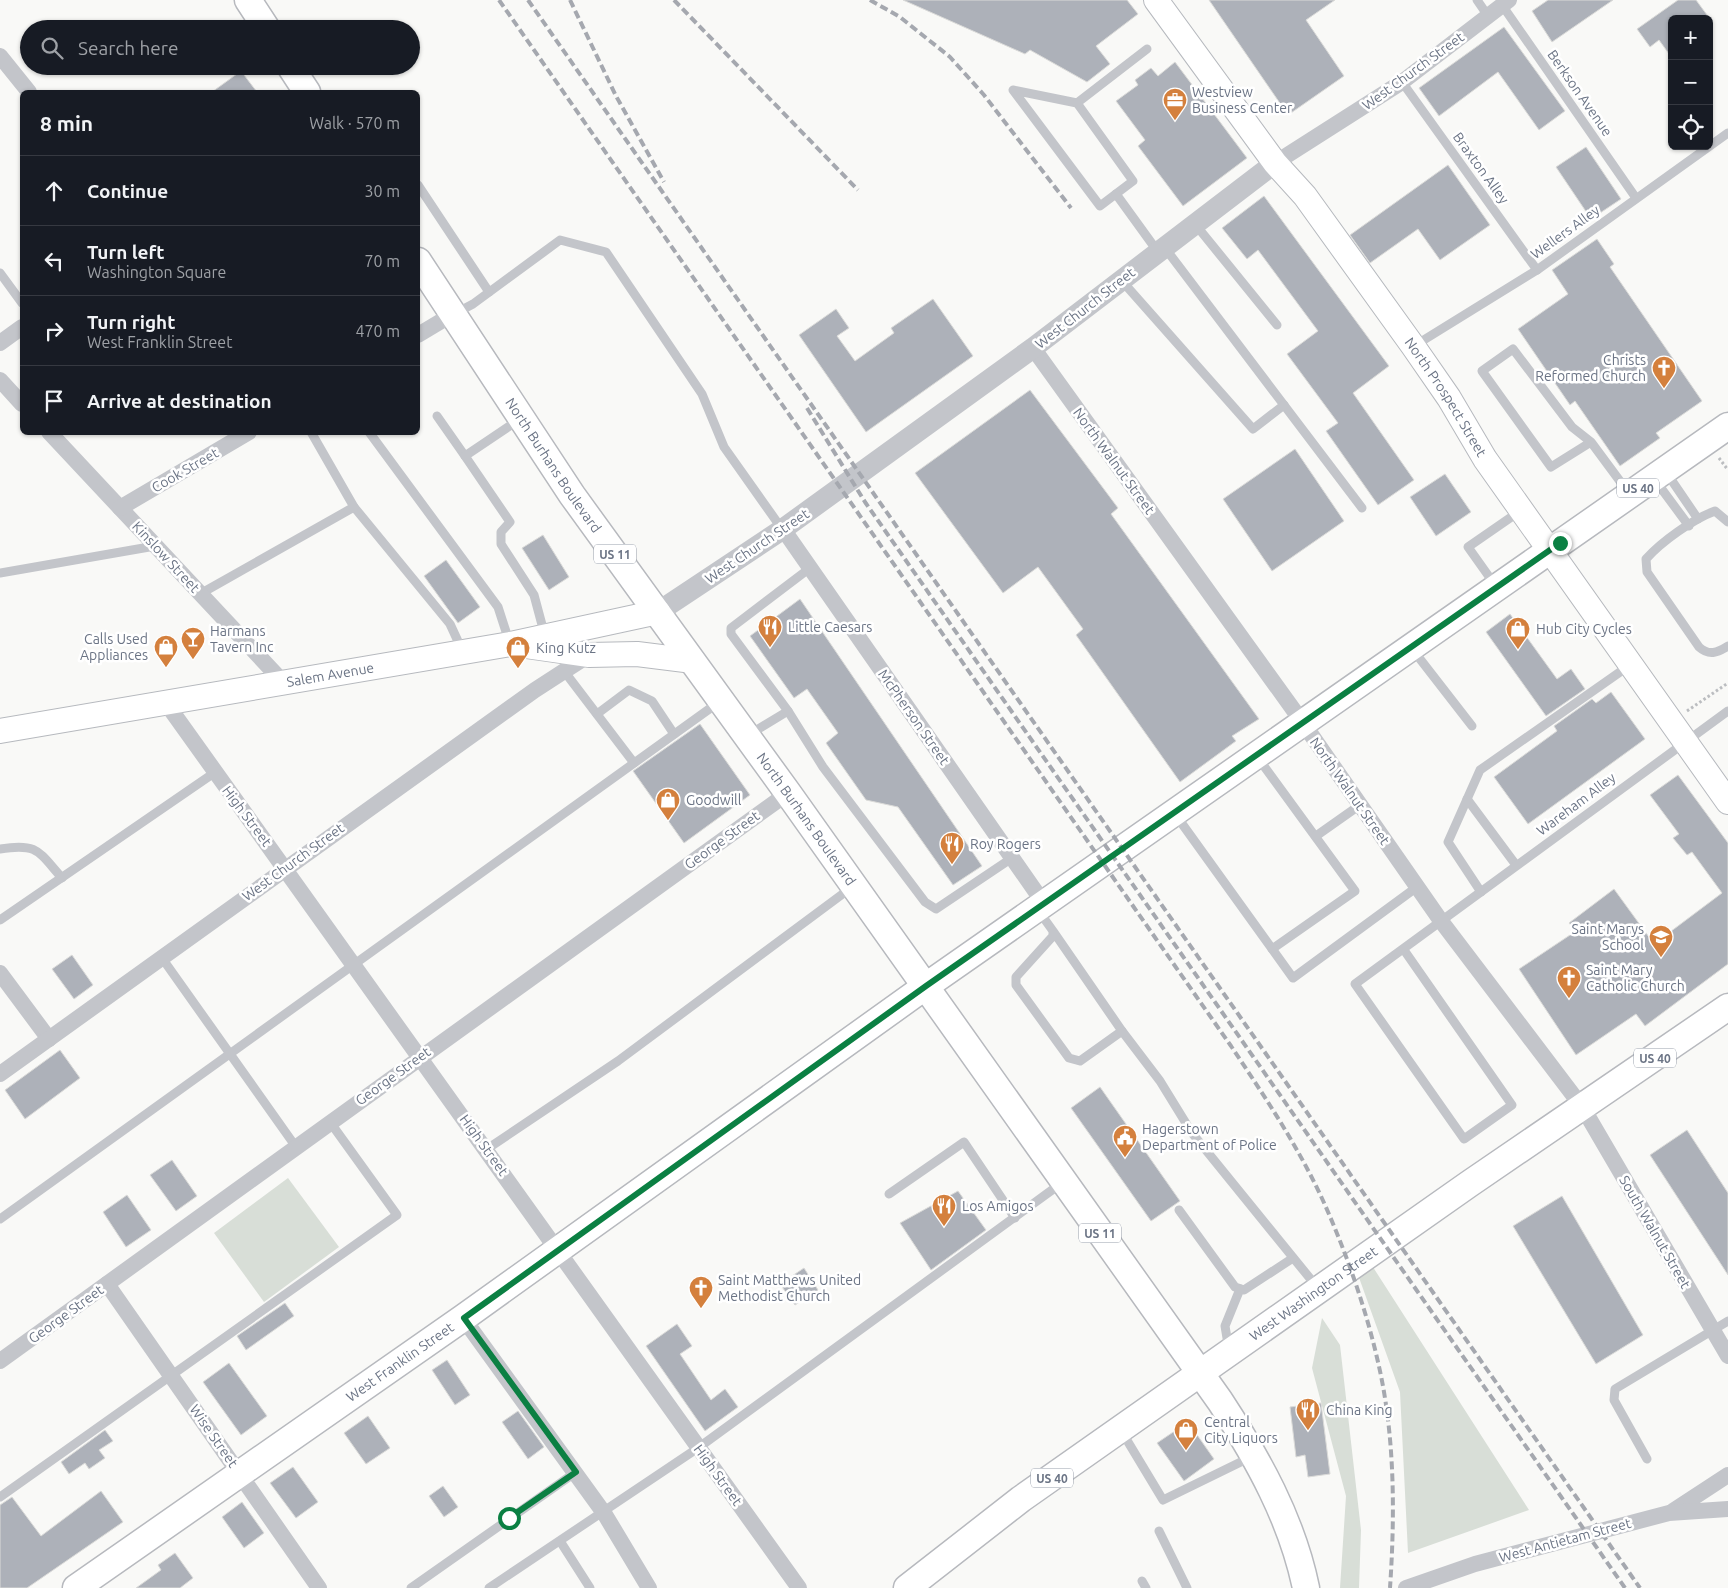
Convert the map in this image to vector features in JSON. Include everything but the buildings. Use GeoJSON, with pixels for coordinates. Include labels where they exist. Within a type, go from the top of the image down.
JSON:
{"type":"FeatureCollection","features":[{"type":"Feature","properties":{"kind":"main road"},"geometry":{"type":"LineString","coordinates":[[248,0],[261,20]]}},
{"type":"Feature","properties":{"kind":"main road","name":"North Prospect Street"},"geometry":{"type":"LineString","coordinates":[[1156,0],[1275,163],[1305,196],[1414,346],[1449,398],[1485,459],[1548,551],[1728,802]]}},
{"type":"Feature","properties":{"kind":"main road"},"geometry":{"type":"LineString","coordinates":[[296,75],[306,90]]}},
{"type":"Feature","properties":{"kind":"main road","name":"North Burhans Boulevard"},"geometry":{"type":"LineString","coordinates":[[421,272],[453,314],[520,419],[572,495],[788,792],[1200,1374]]}},
{"type":"Feature","properties":{"kind":"main road","name":"West Franklin Street"},"geometry":{"type":"LineString","coordinates":[[76,1588],[464,1318],[926,986],[1728,426]]}},
{"type":"Feature","properties":{"kind":"main road","name":"Salem Avenue"},"geometry":{"type":"LineString","coordinates":[[0,731],[510,644],[658,612]]}},
{"type":"Feature","properties":{"kind":"main road"},"geometry":{"type":"LineString","coordinates":[[510,644],[589,655],[637,654],[693,661]]}},
{"type":"Feature","properties":{"kind":"main road","name":"West Washington Street"},"geometry":{"type":"LineString","coordinates":[[907,1588],[997,1517],[1121,1429],[1468,1184],[1728,1007]]}},
{"type":"Feature","properties":{"kind":"main road","name":"US 11"},"geometry":{"type":"LineString","coordinates":[[1200,1374],[1255,1454],[1283,1515],[1306,1588]]}},
{"type":"Feature","properties":{"kind":"street","name":"West Church Street"},"geometry":{"type":"LineString","coordinates":[[658,612],[782,529],[1033,348],[1275,163],[1402,82],[1506,2]]}},
{"type":"Feature","properties":{"kind":"street"},"geometry":{"type":"LineString","coordinates":[[0,56],[27,90]]}},
{"type":"Feature","properties":{"kind":"street"},"geometry":{"type":"LineString","coordinates":[[420,334],[453,314]]}},
{"type":"Feature","properties":{"kind":"street"},"geometry":{"type":"LineString","coordinates":[[0,343],[20,328]]}},
{"type":"Feature","properties":{"kind":"street","name":"North Walnut Street"},"geometry":{"type":"LineString","coordinates":[[1033,348],[1303,723],[1441,921],[1582,1108]]}},
{"type":"Feature","properties":{"kind":"street"},"geometry":{"type":"LineString","coordinates":[[0,380],[20,402]]}},
{"type":"Feature","properties":{"kind":"street","name":"Kinslow Street"},"geometry":{"type":"LineString","coordinates":[[52,435],[283,682]]}},
{"type":"Feature","properties":{"kind":"street","name":"Cook Street"},"geometry":{"type":"LineString","coordinates":[[120,508],[244,435]]}},
{"type":"Feature","properties":{"kind":"street","name":"McPherson Street"},"geometry":{"type":"LineString","coordinates":[[782,529],[1012,858],[1041,907]]}},
{"type":"Feature","properties":{"kind":"street","name":"West Church Street"},"geometry":{"type":"LineString","coordinates":[[0,1074],[285,868],[589,655]]}},
{"type":"Feature","properties":{"kind":"street","name":"High Street"},"geometry":{"type":"LineString","coordinates":[[166,703],[214,773],[285,868],[487,1149],[698,1448],[800,1588]]}},
{"type":"Feature","properties":{"kind":"street","name":"George Street"},"geometry":{"type":"LineString","coordinates":[[0,1361],[419,1056],[788,792]]}},
{"type":"Feature","properties":{"kind":"street"},"geometry":{"type":"LineString","coordinates":[[0,972],[49,1039]]}},
{"type":"Feature","properties":{"kind":"street","name":"South Walnut Street"},"geometry":{"type":"LineString","coordinates":[[1582,1108],[1728,1356]]}},
{"type":"Feature","properties":{"kind":"street","name":"Wise Street"},"geometry":{"type":"LineString","coordinates":[[107,1284],[319,1588]]}},
{"type":"Feature","properties":{"kind":"street"},"geometry":{"type":"LineString","coordinates":[[464,1318],[576,1472],[604,1513],[649,1588]]}},
{"type":"Feature","properties":{"kind":"street"},"geometry":{"type":"LineString","coordinates":[[1669,1513],[1692,1500],[1728,1475]]}},
{"type":"Feature","properties":{"kind":"street","name":"West Antietam Street"},"geometry":{"type":"LineString","coordinates":[[1406,1588],[1475,1564],[1669,1513],[1728,1509]]}},
{"type":"Feature","properties":{"kind":"lane"},"geometry":{"type":"LineString","coordinates":[[1477,0],[1488,16]]}},
{"type":"Feature","properties":{"kind":"lane","name":"Berkson Avenue"},"geometry":{"type":"LineString","coordinates":[[1506,2],[1636,198]]}},
{"type":"Feature","properties":{"kind":"lane"},"geometry":{"type":"LineString","coordinates":[[1077,103],[1147,49]]}},
{"type":"Feature","properties":{"kind":"lane","name":"Braxton Alley"},"geometry":{"type":"LineString","coordinates":[[1402,82],[1537,270]]}},
{"type":"Feature","properties":{"kind":"lane"},"geometry":{"type":"LineString","coordinates":[[1013,90],[1077,103],[1133,181],[1116,194],[1100,206],[1013,90]]}},
{"type":"Feature","properties":{"kind":"lane","name":"Wellers Alley"},"geometry":{"type":"LineString","coordinates":[[1414,346],[1537,270],[1728,133]]}},
{"type":"Feature","properties":{"kind":"lane"},"geometry":{"type":"LineString","coordinates":[[420,188],[489,292]]}},
{"type":"Feature","properties":{"kind":"lane"},"geometry":{"type":"LineString","coordinates":[[1116,194],[1284,405],[1362,508]]}},
{"type":"Feature","properties":{"kind":"lane"},"geometry":{"type":"LineString","coordinates":[[1195,224],[1277,325]]}},
{"type":"Feature","properties":{"kind":"lane"},"geometry":{"type":"LineString","coordinates":[[453,314],[474,304],[560,240],[606,252],[645,313],[702,394],[724,447],[782,529]]}},
{"type":"Feature","properties":{"kind":"lane"},"geometry":{"type":"LineString","coordinates":[[0,273],[20,300]]}},
{"type":"Feature","properties":{"kind":"lane"},"geometry":{"type":"LineString","coordinates":[[1121,280],[1252,429],[1284,405]]}},
{"type":"Feature","properties":{"kind":"lane"},"geometry":{"type":"LineString","coordinates":[[1591,442],[1551,467],[1482,371],[1513,349],[1572,427],[1591,442],[1630,494]]}},
{"type":"Feature","properties":{"kind":"lane"},"geometry":{"type":"LineString","coordinates":[[437,416],[510,522],[501,532],[501,544],[534,595],[545,636]]}},
{"type":"Feature","properties":{"kind":"lane"},"geometry":{"type":"LineString","coordinates":[[465,456],[520,419]]}},
{"type":"Feature","properties":{"kind":"lane"},"geometry":{"type":"LineString","coordinates":[[314,435],[354,507],[450,624],[463,652]]}},
{"type":"Feature","properties":{"kind":"lane"},"geometry":{"type":"LineString","coordinates":[[371,435],[498,607],[510,644]]}},
{"type":"Feature","properties":{"kind":"lane"},"geometry":{"type":"LineString","coordinates":[[1659,474],[1698,519]]}},
{"type":"Feature","properties":{"kind":"lane"},"geometry":{"type":"LineString","coordinates":[[1659,474],[1689,526]]}},
{"type":"Feature","properties":{"kind":"lane"},"geometry":{"type":"LineString","coordinates":[[200,594],[354,507]]}},
{"type":"Feature","properties":{"kind":"lane"},"geometry":{"type":"LineString","coordinates":[[1497,587],[1468,547],[1520,510]]}},
{"type":"Feature","properties":{"kind":"lane"},"geometry":{"type":"LineString","coordinates":[[1728,522],[1715,511],[1698,519],[1653,552],[1646,560],[1647,572],[1699,647],[1705,652],[1718,653],[1728,646]]}},
{"type":"Feature","properties":{"kind":"lane"},"geometry":{"type":"LineString","coordinates":[[0,573],[155,546]]}},
{"type":"Feature","properties":{"kind":"lane"},"geometry":{"type":"LineString","coordinates":[[810,568],[731,628],[731,634],[788,712],[823,766],[925,902],[936,909],[1012,858]]}},
{"type":"Feature","properties":{"kind":"lane"},"geometry":{"type":"LineString","coordinates":[[1411,648],[1472,726]]}},
{"type":"Feature","properties":{"kind":"lane"},"geometry":{"type":"LineString","coordinates":[[1481,892],[1448,842],[1480,770],[1630,665]]}},
{"type":"Feature","properties":{"kind":"lane"},"geometry":{"type":"LineString","coordinates":[[564,671],[634,763]]}},
{"type":"Feature","properties":{"kind":"lane"},"geometry":{"type":"LineString","coordinates":[[597,714],[629,690],[652,701],[674,734]]}},
{"type":"Feature","properties":{"kind":"lane"},"geometry":{"type":"LineString","coordinates":[[0,1219],[721,700]]}},
{"type":"Feature","properties":{"kind":"lane","name":"Wareham Alley"},"geometry":{"type":"LineString","coordinates":[[1404,950],[1512,1105],[1464,1139],[1356,984],[1728,710]]}},
{"type":"Feature","properties":{"kind":"lane"},"geometry":{"type":"LineString","coordinates":[[747,736],[788,712]]}},
{"type":"Feature","properties":{"kind":"lane"},"geometry":{"type":"LineString","coordinates":[[1257,756],[1355,891],[1272,949]]}},
{"type":"Feature","properties":{"kind":"lane"},"geometry":{"type":"LineString","coordinates":[[0,920],[214,773]]}},
{"type":"Feature","properties":{"kind":"lane"},"geometry":{"type":"LineString","coordinates":[[1467,799],[1516,865]]}},
{"type":"Feature","properties":{"kind":"lane"},"geometry":{"type":"LineString","coordinates":[[1316,836],[1360,805]]}},
{"type":"Feature","properties":{"kind":"lane"},"geometry":{"type":"LineString","coordinates":[[1175,813],[1293,978],[1417,887]]}},
{"type":"Feature","properties":{"kind":"lane"},"geometry":{"type":"LineString","coordinates":[[0,849],[22,845],[31,847],[40,852],[62,878]]}},
{"type":"Feature","properties":{"kind":"lane"},"geometry":{"type":"LineString","coordinates":[[487,1149],[618,1061],[854,885]]}},
{"type":"Feature","properties":{"kind":"lane"},"geometry":{"type":"LineString","coordinates":[[1041,907],[1053,931],[1122,1031],[1160,1081],[1192,1132],[1319,1290]]}},
{"type":"Feature","properties":{"kind":"lane"},"geometry":{"type":"LineString","coordinates":[[1053,931],[1050,941],[1016,977],[1016,985],[1069,1058],[1080,1061],[1122,1031]]}},
{"type":"Feature","properties":{"kind":"lane"},"geometry":{"type":"LineString","coordinates":[[162,958],[296,1147]]}},
{"type":"Feature","properties":{"kind":"lane"},"geometry":{"type":"LineString","coordinates":[[0,1497],[397,1215],[330,1122]]}},
{"type":"Feature","properties":{"kind":"lane"},"geometry":{"type":"LineString","coordinates":[[889,1194],[964,1142],[1015,1218]]}},
{"type":"Feature","properties":{"kind":"lane"},"geometry":{"type":"LineString","coordinates":[[489,1588],[604,1513],[698,1448],[1064,1182]]}},
{"type":"Feature","properties":{"kind":"lane"},"geometry":{"type":"LineString","coordinates":[[1179,1210],[1236,1287],[1240,1289],[1244,1290],[1293,1258]]}},
{"type":"Feature","properties":{"kind":"lane"},"geometry":{"type":"LineString","coordinates":[[1230,1352],[1225,1326],[1240,1289]]}},
{"type":"Feature","properties":{"kind":"lane"},"geometry":{"type":"LineString","coordinates":[[1647,1459],[1614,1400],[1615,1389],[1728,1321]]}},
{"type":"Feature","properties":{"kind":"lane"},"geometry":{"type":"LineString","coordinates":[[1121,1429],[1163,1500],[1255,1454]]}},
{"type":"Feature","properties":{"kind":"lane"},"geometry":{"type":"LineString","coordinates":[[411,1588],[576,1472]]}},
{"type":"Feature","properties":{"kind":"lane"},"geometry":{"type":"LineString","coordinates":[[1159,1531],[1187,1588]]}},
{"type":"Feature","properties":{"kind":"lane"},"geometry":{"type":"LineString","coordinates":[[560,1541],[590,1588]]}},
{"type":"Feature","properties":{"kind":"path"},"geometry":{"type":"LineString","coordinates":[[1719,457],[1728,470]]}},
{"type":"Feature","properties":{"kind":"path"},"geometry":{"type":"LineString","coordinates":[[1683,713],[1728,683]]}},
{"type":"Feature","properties":{"kind":"shaded area"},"geometry":{"type":"Polygon","coordinates":[[[288,1178],[339,1247],[264,1302],[214,1233],[288,1178]]]}},
{"type":"Feature","properties":{"kind":"shaded area"},"geometry":{"type":"Polygon","coordinates":[[[1371,1264],[1529,1510],[1408,1553],[1400,1392],[1357,1272],[1371,1264]]]}},
{"type":"Feature","properties":{"kind":"shaded area"},"geometry":{"type":"Polygon","coordinates":[[[1322,1318],[1340,1345],[1361,1530],[1359,1588],[1340,1588],[1346,1496],[1312,1368],[1322,1318]]]}},
{"type":"Feature","properties":{"kind":"railway"},"geometry":{"type":"LineString","coordinates":[[499,0],[1231,1046],[1293,1144],[1315,1184],[1341,1243],[1362,1302],[1378,1362],[1384,1390],[1391,1446],[1393,1532],[1390,1588]]}},
{"type":"Feature","properties":{"kind":"railway"},"geometry":{"type":"LineString","coordinates":[[528,0],[1640,1588]]}},
{"type":"Feature","properties":{"kind":"railway"},"geometry":{"type":"LineString","coordinates":[[570,0],[616,96],[664,182]]}},
{"type":"Feature","properties":{"kind":"railway"},"geometry":{"type":"LineString","coordinates":[[674,0],[858,190]]}},
{"type":"Feature","properties":{"kind":"railway"},"geometry":{"type":"LineString","coordinates":[[870,0],[900,17],[950,57],[984,95],[1071,208]]}},
{"type":"Feature","properties":{"kind":"railway"},"geometry":{"type":"LineString","coordinates":[[807,408],[865,502],[1625,1588]]}},
{"type":"Feature","properties":{"kind":"place","name":"Westview Business Center"},"geometry":{"type":"Point","coordinates":[1175,121]}},
{"type":"Feature","properties":{"kind":"place","name":"Christs Reformed Church"},"geometry":{"type":"Point","coordinates":[1664,389]}},
{"type":"Feature","properties":{"kind":"place","name":"Little Caesars"},"geometry":{"type":"Point","coordinates":[770,648]}},
{"type":"Feature","properties":{"kind":"place","name":"Hub City Cycles"},"geometry":{"type":"Point","coordinates":[1518,650]}},
{"type":"Feature","properties":{"kind":"place","name":"Harmans Tavern Inc"},"geometry":{"type":"Point","coordinates":[193,660]}},
{"type":"Feature","properties":{"kind":"place","name":"Calls Used Appliances"},"geometry":{"type":"Point","coordinates":[166,668]}},
{"type":"Feature","properties":{"kind":"place","name":"King Kutz"},"geometry":{"type":"Point","coordinates":[518,669]}},
{"type":"Feature","properties":{"kind":"place","name":"Goodwill"},"geometry":{"type":"Point","coordinates":[668,821]}},
{"type":"Feature","properties":{"kind":"place","name":"Roy Rogers"},"geometry":{"type":"Point","coordinates":[952,865]}},
{"type":"Feature","properties":{"kind":"place","name":"Saint Marys School"},"geometry":{"type":"Point","coordinates":[1661,958]}},
{"type":"Feature","properties":{"kind":"place","name":"Saint Mary Catholic Church"},"geometry":{"type":"Point","coordinates":[1569,999]}},
{"type":"Feature","properties":{"kind":"place","name":"Hagerstown Department of Police"},"geometry":{"type":"Point","coordinates":[1125,1158]}},
{"type":"Feature","properties":{"kind":"place","name":"Los Amigos"},"geometry":{"type":"Point","coordinates":[944,1227]}},
{"type":"Feature","properties":{"kind":"place","name":"Saint Matthews United Methodist Church"},"geometry":{"type":"Point","coordinates":[701,1309]}},
{"type":"Feature","properties":{"kind":"place","name":"China King"},"geometry":{"type":"Point","coordinates":[1308,1431]}},
{"type":"Feature","properties":{"kind":"place","name":"Central City Liquors"},"geometry":{"type":"Point","coordinates":[1186,1451]}},
{"type":"Feature","properties":{"kind":"route"},"geometry":{"type":"LineString","coordinates":[[509,1518],[576,1472],[464,1318],[926,986],[1045,905],[1560,543]]}}]}
